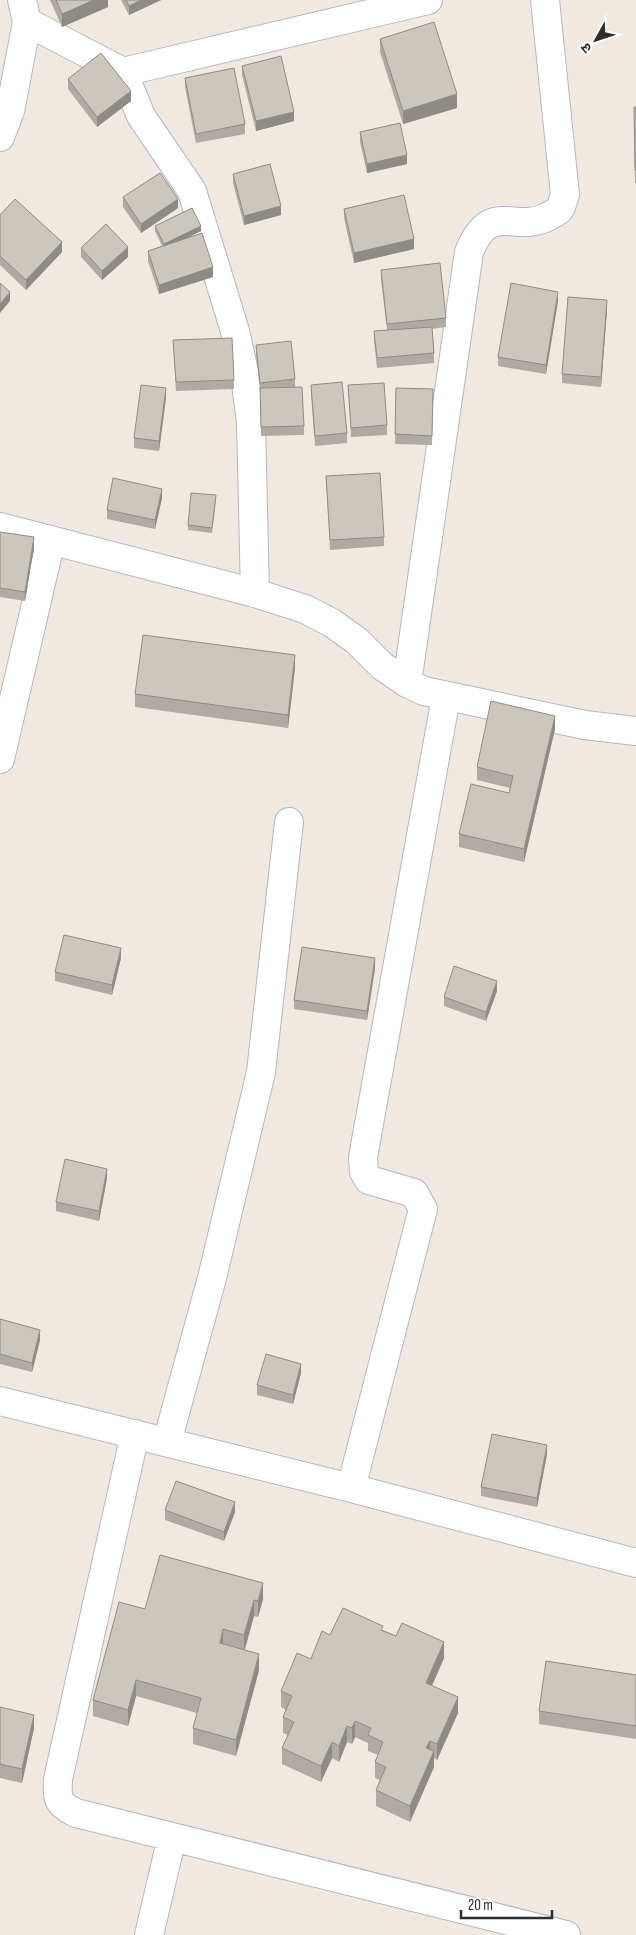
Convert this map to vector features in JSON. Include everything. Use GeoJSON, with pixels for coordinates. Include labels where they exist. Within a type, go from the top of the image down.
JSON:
{"type":"FeatureCollection","features":[{"type":"Feature","properties":{"kind":"street"},"geometry":{"type":"LineString","coordinates":[[123,72],[428,0]]}},
{"type":"Feature","properties":{"kind":"street"},"geometry":{"type":"LineString","coordinates":[[407,683],[469,252],[475,237],[486,225],[503,220],[532,222],[545,218],[559,210],[565,195],[545,0]]}},
{"type":"Feature","properties":{"kind":"street"},"geometry":{"type":"LineString","coordinates":[[0,137],[10,110],[24,11],[123,72],[142,116],[192,191],[235,331],[246,376],[251,422],[255,593]]}},
{"type":"Feature","properties":{"kind":"street"},"geometry":{"type":"LineString","coordinates":[[0,528],[255,593],[305,609],[357,641],[382,666],[407,683],[446,697],[585,725],[636,731]]}},
{"type":"Feature","properties":{"kind":"street"},"geometry":{"type":"LineString","coordinates":[[0,759],[51,540]]}},
{"type":"Feature","properties":{"kind":"street"},"geometry":{"type":"LineString","coordinates":[[351,1488],[423,1210],[414,1193],[370,1180],[364,1172],[363,1157],[446,697]]}},
{"type":"Feature","properties":{"kind":"street"},"geometry":{"type":"LineString","coordinates":[[167,1442],[212,1278],[261,1072],[289,822]]}},
{"type":"Feature","properties":{"kind":"street"},"geometry":{"type":"LineString","coordinates":[[0,1400],[351,1488],[636,1563]]}},
{"type":"Feature","properties":{"kind":"street"},"geometry":{"type":"LineString","coordinates":[[135,1434],[58,1779],[57,1797],[64,1808],[76,1813],[566,1935]]}},
{"type":"Feature","properties":{"kind":"street"},"geometry":{"type":"LineString","coordinates":[[149,1935],[172,1837]]}},
{"type":"Feature","properties":{"kind":"building"},"geometry":{"type":"Polygon","coordinates":[[[56,0],[94,0],[62,14],[56,0]]]}},
{"type":"Feature","properties":{"kind":"building"},"geometry":{"type":"Polygon","coordinates":[[[126,0],[141,0],[129,6],[126,0]]]}},
{"type":"Feature","properties":{"kind":"building"},"geometry":{"type":"Polygon","coordinates":[[[434,22],[457,94],[403,111],[380,39],[434,22]]]}},
{"type":"Feature","properties":{"kind":"building"},"geometry":{"type":"Polygon","coordinates":[[[101,53],[131,91],[97,117],[68,79],[101,53]]]}},
{"type":"Feature","properties":{"kind":"building"},"geometry":{"type":"Polygon","coordinates":[[[281,56],[294,112],[256,121],[242,66],[281,56]]]}},
{"type":"Feature","properties":{"kind":"building"},"geometry":{"type":"Polygon","coordinates":[[[234,68],[245,124],[196,134],[185,78],[234,68]]]}},
{"type":"Feature","properties":{"kind":"building"},"geometry":{"type":"Polygon","coordinates":[[[634,107],[636,107],[636,170],[635,170],[634,107]]]}},
{"type":"Feature","properties":{"kind":"building"},"geometry":{"type":"Polygon","coordinates":[[[400,123],[407,155],[367,164],[360,132],[400,123]]]}},
{"type":"Feature","properties":{"kind":"building"},"geometry":{"type":"Polygon","coordinates":[[[270,164],[281,206],[244,216],[233,174],[270,164]]]}},
{"type":"Feature","properties":{"kind":"building"},"geometry":{"type":"Polygon","coordinates":[[[160,173],[178,199],[141,224],[123,197],[160,173]]]}},
{"type":"Feature","properties":{"kind":"building"},"geometry":{"type":"Polygon","coordinates":[[[404,195],[414,239],[354,253],[344,209],[404,195]]]}},
{"type":"Feature","properties":{"kind":"building"},"geometry":{"type":"Polygon","coordinates":[[[15,199],[62,242],[26,280],[0,256],[0,215],[15,199]]]}},
{"type":"Feature","properties":{"kind":"building"},"geometry":{"type":"Polygon","coordinates":[[[192,208],[201,226],[164,244],[155,226],[192,208]]]}},
{"type":"Feature","properties":{"kind":"building"},"geometry":{"type":"Polygon","coordinates":[[[106,224],[128,247],[102,271],[81,248],[106,224]]]}},
{"type":"Feature","properties":{"kind":"building"},"geometry":{"type":"Polygon","coordinates":[[[202,233],[213,267],[159,285],[148,251],[202,233]]]}},
{"type":"Feature","properties":{"kind":"building"},"geometry":{"type":"Polygon","coordinates":[[[440,263],[446,318],[387,324],[381,270],[440,263]]]}},
{"type":"Feature","properties":{"kind":"building"},"geometry":{"type":"Polygon","coordinates":[[[0,283],[10,292],[0,304],[0,283]]]}},
{"type":"Feature","properties":{"kind":"building"},"geometry":{"type":"Polygon","coordinates":[[[511,283],[558,292],[546,365],[498,357],[511,283]]]}},
{"type":"Feature","properties":{"kind":"building"},"geometry":{"type":"Polygon","coordinates":[[[568,297],[607,300],[601,377],[562,374],[568,297]]]}},
{"type":"Feature","properties":{"kind":"building"},"geometry":{"type":"Polygon","coordinates":[[[432,327],[434,353],[377,358],[374,331],[432,327]]]}},
{"type":"Feature","properties":{"kind":"building"},"geometry":{"type":"Polygon","coordinates":[[[232,338],[234,380],[176,382],[173,340],[232,338]]]}},
{"type":"Feature","properties":{"kind":"building"},"geometry":{"type":"Polygon","coordinates":[[[291,341],[295,379],[260,383],[256,345],[291,341]]]}},
{"type":"Feature","properties":{"kind":"building"},"geometry":{"type":"Polygon","coordinates":[[[342,382],[347,433],[315,436],[311,385],[342,382]]]}},
{"type":"Feature","properties":{"kind":"building"},"geometry":{"type":"Polygon","coordinates":[[[384,383],[387,425],[351,428],[348,385],[384,383]]]}},
{"type":"Feature","properties":{"kind":"building"},"geometry":{"type":"Polygon","coordinates":[[[141,385],[166,388],[159,441],[134,438],[141,385]]]}},
{"type":"Feature","properties":{"kind":"building"},"geometry":{"type":"Polygon","coordinates":[[[302,387],[304,426],[261,427],[260,388],[302,387]]]}},
{"type":"Feature","properties":{"kind":"building"},"geometry":{"type":"Polygon","coordinates":[[[396,388],[433,389],[432,436],[395,434],[396,388]]]}},
{"type":"Feature","properties":{"kind":"building"},"geometry":{"type":"Polygon","coordinates":[[[380,473],[384,537],[330,540],[326,476],[380,473]]]}},
{"type":"Feature","properties":{"kind":"building"},"geometry":{"type":"Polygon","coordinates":[[[113,478],[162,489],[155,520],[107,510],[113,478]]]}},
{"type":"Feature","properties":{"kind":"building"},"geometry":{"type":"Polygon","coordinates":[[[191,493],[216,495],[212,528],[188,525],[191,493]]]}},
{"type":"Feature","properties":{"kind":"building"},"geometry":{"type":"Polygon","coordinates":[[[0,532],[34,537],[25,592],[0,588],[0,532]]]}},
{"type":"Feature","properties":{"kind":"building"},"geometry":{"type":"Polygon","coordinates":[[[143,635],[295,655],[288,715],[135,694],[143,635]]]}},
{"type":"Feature","properties":{"kind":"building"},"geometry":{"type":"Polygon","coordinates":[[[491,701],[555,716],[524,849],[459,834],[471,784],[509,793],[513,776],[477,767],[491,701]]]}},
{"type":"Feature","properties":{"kind":"building"},"geometry":{"type":"Polygon","coordinates":[[[64,935],[121,948],[112,985],[55,972],[64,935]]]}},
{"type":"Feature","properties":{"kind":"building"},"geometry":{"type":"Polygon","coordinates":[[[302,947],[375,958],[367,1011],[294,1000],[302,947]]]}},
{"type":"Feature","properties":{"kind":"building"},"geometry":{"type":"Polygon","coordinates":[[[454,966],[497,981],[486,1012],[444,997],[454,966]]]}},
{"type":"Feature","properties":{"kind":"building"},"geometry":{"type":"Polygon","coordinates":[[[65,1159],[107,1169],[99,1211],[56,1202],[65,1159]]]}},
{"type":"Feature","properties":{"kind":"building"},"geometry":{"type":"Polygon","coordinates":[[[0,1319],[40,1330],[32,1363],[0,1354],[0,1319]]]}},
{"type":"Feature","properties":{"kind":"building"},"geometry":{"type":"Polygon","coordinates":[[[266,1354],[301,1364],[293,1395],[257,1385],[266,1354]]]}},
{"type":"Feature","properties":{"kind":"building"},"geometry":{"type":"Polygon","coordinates":[[[492,1434],[547,1445],[537,1498],[481,1487],[492,1434]]]}},
{"type":"Feature","properties":{"kind":"building"},"geometry":{"type":"Polygon","coordinates":[[[176,1481],[235,1502],[224,1532],[165,1510],[176,1481]]]}},
{"type":"Feature","properties":{"kind":"building"},"geometry":{"type":"Polygon","coordinates":[[[160,1555],[263,1583],[258,1601],[254,1600],[244,1635],[223,1629],[220,1643],[259,1654],[236,1740],[193,1728],[201,1698],[136,1680],[128,1710],[93,1700],[119,1602],[145,1609],[160,1555]]]}},
{"type":"Feature","properties":{"kind":"building"},"geometry":{"type":"Polygon","coordinates":[[[343,1608],[383,1626],[381,1630],[396,1636],[402,1623],[444,1642],[426,1683],[458,1697],[437,1744],[430,1741],[426,1748],[434,1751],[410,1806],[376,1790],[386,1767],[375,1762],[383,1742],[368,1735],[371,1728],[355,1721],[352,1728],[347,1726],[339,1746],[332,1742],[321,1766],[282,1748],[294,1722],[283,1717],[292,1696],[281,1691],[297,1653],[311,1659],[322,1631],[330,1635],[343,1608]]]}},
{"type":"Feature","properties":{"kind":"building"},"geometry":{"type":"Polygon","coordinates":[[[546,1661],[636,1675],[636,1726],[539,1711],[546,1661]]]}},
{"type":"Feature","properties":{"kind":"building"},"geometry":{"type":"Polygon","coordinates":[[[0,1707],[34,1715],[22,1769],[0,1764],[0,1707]]]}}]}
